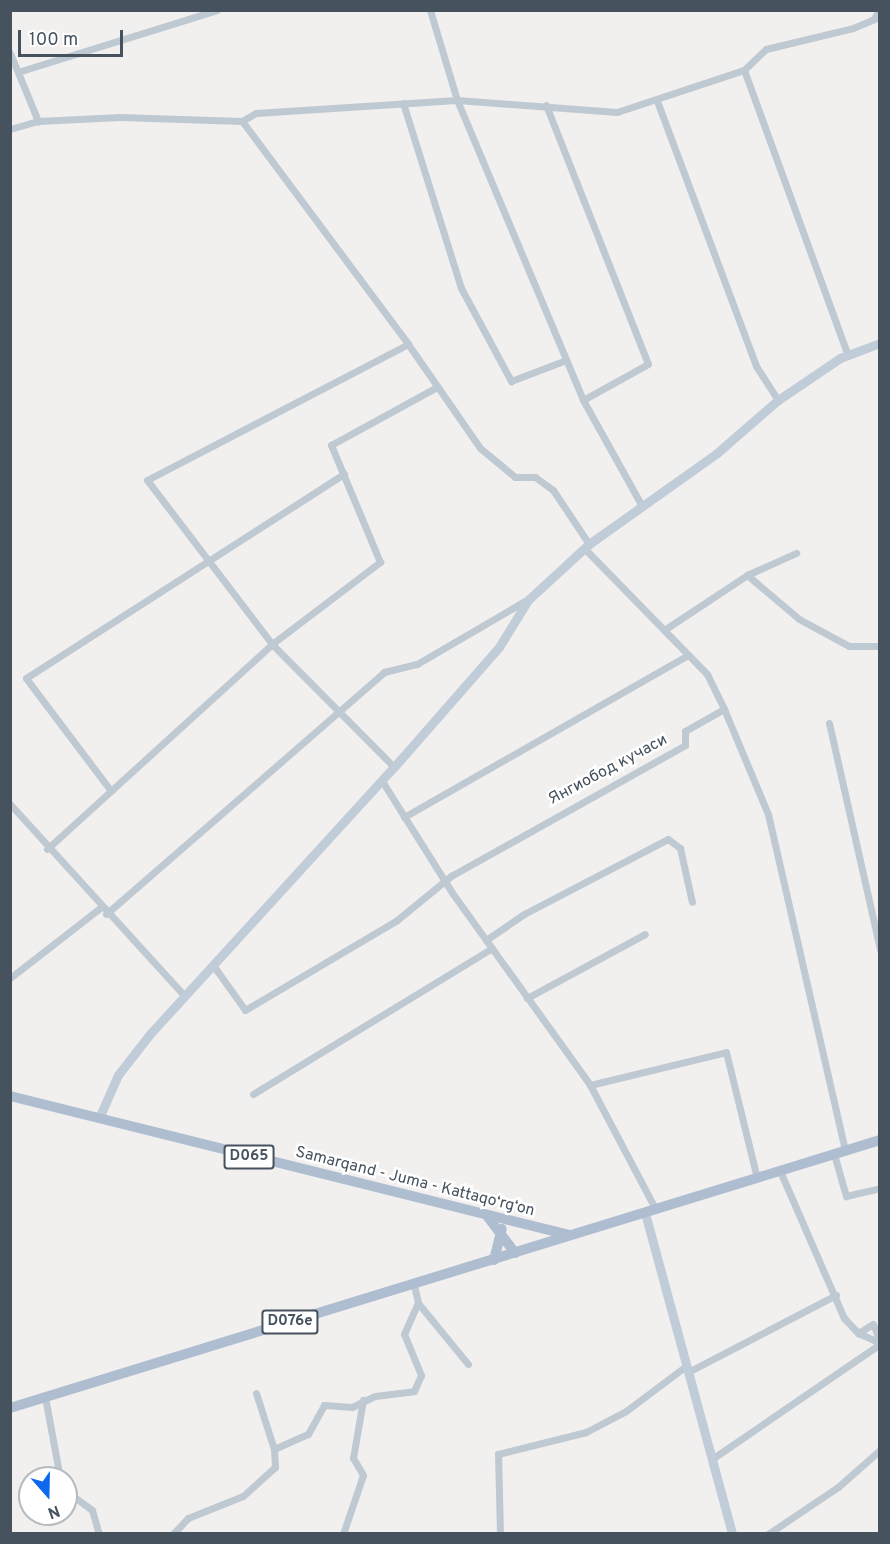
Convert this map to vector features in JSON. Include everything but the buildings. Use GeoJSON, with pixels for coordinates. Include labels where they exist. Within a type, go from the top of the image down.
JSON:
{"type":"FeatureCollection","features":[{"type":"Feature","properties":{"kind":"main road","name":"Samarqand - Juma - Kattaqo‘rg‘on"},"geometry":{"type":"LineString","coordinates":[[10,1095],[488,1217],[569,1235]]}},
{"type":"Feature","properties":{"kind":"main road","name":"D076e"},"geometry":{"type":"LineString","coordinates":[[10,1408],[879,1140]]}},
{"type":"Feature","properties":{"kind":"main road","name":"D065"},"geometry":{"type":"LineString","coordinates":[[488,1217],[502,1229],[516,1253]]}},
{"type":"Feature","properties":{"kind":"main road"},"geometry":{"type":"LineString","coordinates":[[494,1260],[502,1229]]}},
{"type":"Feature","properties":{"kind":"street"},"geometry":{"type":"LineString","coordinates":[[21,71],[217,10]]}},
{"type":"Feature","properties":{"kind":"street"},"geometry":{"type":"LineString","coordinates":[[430,10],[457,100],[583,400],[642,506]]}},
{"type":"Feature","properties":{"kind":"street"},"geometry":{"type":"LineString","coordinates":[[10,129],[38,121],[242,121],[256,113],[457,100],[617,112],[744,70],[766,49],[853,28],[874,19],[879,10]]}},
{"type":"Feature","properties":{"kind":"street"},"geometry":{"type":"LineString","coordinates":[[10,53],[21,71],[38,121]]}},
{"type":"Feature","properties":{"kind":"street"},"geometry":{"type":"LineString","coordinates":[[744,70],[848,355]]}},
{"type":"Feature","properties":{"kind":"street"},"geometry":{"type":"LineString","coordinates":[[657,100],[756,366],[777,400]]}},
{"type":"Feature","properties":{"kind":"street"},"geometry":{"type":"LineString","coordinates":[[403,103],[461,288],[511,381],[566,360]]}},
{"type":"Feature","properties":{"kind":"street"},"geometry":{"type":"LineString","coordinates":[[546,105],[648,364],[583,400]]}},
{"type":"Feature","properties":{"kind":"street"},"geometry":{"type":"LineString","coordinates":[[242,121],[408,344],[480,448],[515,477],[535,477],[553,490],[587,547],[707,674],[768,814],[845,1151]]}},
{"type":"Feature","properties":{"kind":"street"},"geometry":{"type":"LineString","coordinates":[[10,978],[103,911],[334,711],[384,672],[428,659],[528,600],[587,547],[777,400],[848,355],[879,343]]}},
{"type":"Feature","properties":{"kind":"street"},"geometry":{"type":"LineString","coordinates":[[394,767],[334,711],[272,644],[205,561],[147,480],[408,344]]}},
{"type":"Feature","properties":{"kind":"street"},"geometry":{"type":"LineString","coordinates":[[47,849],[272,644],[380,562],[331,446],[437,387]]}},
{"type":"Feature","properties":{"kind":"street"},"geometry":{"type":"LineString","coordinates":[[111,791],[26,678],[205,561],[344,474]]}},
{"type":"Feature","properties":{"kind":"street"},"geometry":{"type":"LineString","coordinates":[[664,630],[747,575],[796,553]]}},
{"type":"Feature","properties":{"kind":"street"},"geometry":{"type":"LineString","coordinates":[[747,575],[799,620],[849,646],[879,646]]}},
{"type":"Feature","properties":{"kind":"street"},"geometry":{"type":"LineString","coordinates":[[99,1118],[118,1075],[185,996],[382,781],[499,647],[528,600]]}},
{"type":"Feature","properties":{"kind":"street"},"geometry":{"type":"LineString","coordinates":[[404,817],[688,655]]}},
{"type":"Feature","properties":{"kind":"street","name":"Янгиобод кучаси"},"geometry":{"type":"LineString","coordinates":[[213,965],[246,1010],[397,920],[445,883],[557,813],[685,746],[685,731],[724,709]]}},
{"type":"Feature","properties":{"kind":"street"},"geometry":{"type":"LineString","coordinates":[[829,723],[879,950]]}},
{"type":"Feature","properties":{"kind":"street"},"geometry":{"type":"LineString","coordinates":[[382,781],[445,883],[590,1085],[656,1210]]}},
{"type":"Feature","properties":{"kind":"street"},"geometry":{"type":"LineString","coordinates":[[10,804],[103,911],[185,996]]}},
{"type":"Feature","properties":{"kind":"street"},"geometry":{"type":"LineString","coordinates":[[486,940],[524,914],[668,839],[680,848],[692,902]]}},
{"type":"Feature","properties":{"kind":"street"},"geometry":{"type":"LineString","coordinates":[[527,998],[645,934]]}},
{"type":"Feature","properties":{"kind":"street"},"geometry":{"type":"LineString","coordinates":[[253,1094],[492,948]]}},
{"type":"Feature","properties":{"kind":"street"},"geometry":{"type":"LineString","coordinates":[[590,1085],[726,1052],[757,1178]]}},
{"type":"Feature","properties":{"kind":"street"},"geometry":{"type":"LineString","coordinates":[[834,1154],[846,1196],[879,1188]]}},
{"type":"Feature","properties":{"kind":"street"},"geometry":{"type":"LineString","coordinates":[[780,1171],[836,1295],[844,1318],[858,1334],[879,1342]]}},
{"type":"Feature","properties":{"kind":"street"},"geometry":{"type":"LineString","coordinates":[[645,1213],[732,1533]]}},
{"type":"Feature","properties":{"kind":"street"},"geometry":{"type":"LineString","coordinates":[[414,1285],[418,1303],[468,1364]]}},
{"type":"Feature","properties":{"kind":"street"},"geometry":{"type":"LineString","coordinates":[[500,1533],[498,1454],[586,1432],[626,1411],[687,1369],[836,1295]]}},
{"type":"Feature","properties":{"kind":"street"},"geometry":{"type":"LineString","coordinates":[[274,1449],[308,1434],[324,1405],[352,1407],[363,1400],[414,1391],[421,1376],[404,1334],[418,1303]]}},
{"type":"Feature","properties":{"kind":"street"},"geometry":{"type":"LineString","coordinates":[[858,1334],[876,1322],[879,1342]]}},
{"type":"Feature","properties":{"kind":"street"},"geometry":{"type":"LineString","coordinates":[[712,1459],[879,1342]]}},
{"type":"Feature","properties":{"kind":"street"},"geometry":{"type":"LineString","coordinates":[[172,1533],[182,1532],[188,1518],[243,1496],[275,1467],[274,1449],[256,1393]]}},
{"type":"Feature","properties":{"kind":"street"},"geometry":{"type":"LineString","coordinates":[[45,1397],[58,1466]]}},
{"type":"Feature","properties":{"kind":"street"},"geometry":{"type":"LineString","coordinates":[[343,1533],[363,1475],[353,1458],[363,1400]]}},
{"type":"Feature","properties":{"kind":"street"},"geometry":{"type":"LineString","coordinates":[[768,1533],[838,1487],[879,1450]]}},
{"type":"Feature","properties":{"kind":"street"},"geometry":{"type":"LineString","coordinates":[[78,1500],[92,1510],[99,1533]]}}]}
